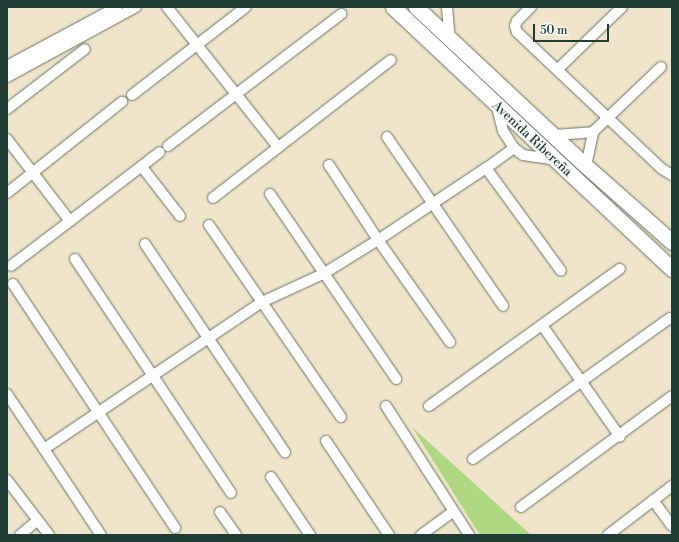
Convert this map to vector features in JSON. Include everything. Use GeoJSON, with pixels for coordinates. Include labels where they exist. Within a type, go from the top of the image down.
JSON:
{"type":"FeatureCollection","features":[{"type":"Feature","properties":{"kind":"street"},"geometry":{"type":"LineString","coordinates":[[7,66],[117,7]]}},
{"type":"Feature","properties":{"kind":"street"},"geometry":{"type":"LineString","coordinates":[[7,77],[136,7]]}},
{"type":"Feature","properties":{"kind":"street"},"geometry":{"type":"LineString","coordinates":[[168,7],[235,95],[278,147]]}},
{"type":"Feature","properties":{"kind":"street"},"geometry":{"type":"LineString","coordinates":[[132,95],[246,7]]}},
{"type":"Feature","properties":{"kind":"street","name":"Avenida Ribereña"},"geometry":{"type":"LineString","coordinates":[[393,7],[497,107],[672,269]]}},
{"type":"Feature","properties":{"kind":"street","name":"Avenida Ribereña"},"geometry":{"type":"LineString","coordinates":[[416,7],[586,166],[672,242]]}},
{"type":"Feature","properties":{"kind":"street"},"geometry":{"type":"LineString","coordinates":[[447,7],[450,39]]}},
{"type":"Feature","properties":{"kind":"street"},"geometry":{"type":"LineString","coordinates":[[531,7],[517,21],[515,26],[517,32],[558,69],[662,169],[672,175]]}},
{"type":"Feature","properties":{"kind":"street"},"geometry":{"type":"LineString","coordinates":[[558,69],[622,7]]}},
{"type":"Feature","properties":{"kind":"street"},"geometry":{"type":"LineString","coordinates":[[11,266],[342,14]]}},
{"type":"Feature","properties":{"kind":"street"},"geometry":{"type":"LineString","coordinates":[[7,109],[85,50]]}},
{"type":"Feature","properties":{"kind":"street"},"geometry":{"type":"LineString","coordinates":[[213,198],[391,60]]}},
{"type":"Feature","properties":{"kind":"street"},"geometry":{"type":"LineString","coordinates":[[586,166],[593,132],[661,67]]}},
{"type":"Feature","properties":{"kind":"street"},"geometry":{"type":"LineString","coordinates":[[7,193],[122,102]]}},
{"type":"Feature","properties":{"kind":"street"},"geometry":{"type":"LineString","coordinates":[[497,107],[503,131],[514,148],[523,156],[553,159]]}},
{"type":"Feature","properties":{"kind":"street"},"geometry":{"type":"LineString","coordinates":[[554,135],[593,132]]}},
{"type":"Feature","properties":{"kind":"street"},"geometry":{"type":"LineString","coordinates":[[387,137],[503,306]]}},
{"type":"Feature","properties":{"kind":"street"},"geometry":{"type":"LineString","coordinates":[[7,139],[70,221]]}},
{"type":"Feature","properties":{"kind":"street"},"geometry":{"type":"LineString","coordinates":[[44,449],[207,337],[262,302],[323,274],[433,205],[514,148]]}},
{"type":"Feature","properties":{"kind":"street"},"geometry":{"type":"LineString","coordinates":[[329,165],[378,240],[450,342]]}},
{"type":"Feature","properties":{"kind":"street"},"geometry":{"type":"LineString","coordinates":[[142,167],[180,216]]}},
{"type":"Feature","properties":{"kind":"street"},"geometry":{"type":"LineString","coordinates":[[486,168],[561,271]]}},
{"type":"Feature","properties":{"kind":"street"},"geometry":{"type":"LineString","coordinates":[[270,194],[396,380]]}},
{"type":"Feature","properties":{"kind":"street"},"geometry":{"type":"LineString","coordinates":[[209,225],[341,416]]}},
{"type":"Feature","properties":{"kind":"street"},"geometry":{"type":"LineString","coordinates":[[145,244],[285,452]]}},
{"type":"Feature","properties":{"kind":"street"},"geometry":{"type":"LineString","coordinates":[[75,259],[231,493]]}},
{"type":"Feature","properties":{"kind":"street"},"geometry":{"type":"LineString","coordinates":[[429,406],[620,270]]}},
{"type":"Feature","properties":{"kind":"street"},"geometry":{"type":"LineString","coordinates":[[13,284],[97,413],[175,528]]}},
{"type":"Feature","properties":{"kind":"street"},"geometry":{"type":"LineString","coordinates":[[473,459],[670,318]]}},
{"type":"Feature","properties":{"kind":"street"},"geometry":{"type":"LineString","coordinates":[[542,325],[580,382],[620,437]]}},
{"type":"Feature","properties":{"kind":"street"},"geometry":{"type":"LineString","coordinates":[[7,394],[101,535]]}},
{"type":"Feature","properties":{"kind":"street"},"geometry":{"type":"LineString","coordinates":[[521,507],[620,437],[672,396]]}},
{"type":"Feature","properties":{"kind":"street"},"geometry":{"type":"LineString","coordinates":[[386,406],[469,535]]}},
{"type":"Feature","properties":{"kind":"street"},"geometry":{"type":"LineString","coordinates":[[326,441],[389,535]]}},
{"type":"Feature","properties":{"kind":"street"},"geometry":{"type":"LineString","coordinates":[[271,477],[310,535]]}},
{"type":"Feature","properties":{"kind":"street"},"geometry":{"type":"LineString","coordinates":[[7,481],[49,535]]}},
{"type":"Feature","properties":{"kind":"street"},"geometry":{"type":"LineString","coordinates":[[608,535],[672,486]]}},
{"type":"Feature","properties":{"kind":"street"},"geometry":{"type":"LineString","coordinates":[[653,500],[672,526]]}},
{"type":"Feature","properties":{"kind":"street"},"geometry":{"type":"LineString","coordinates":[[220,512],[236,535]]}},
{"type":"Feature","properties":{"kind":"street"},"geometry":{"type":"LineString","coordinates":[[420,535],[453,512]]}},
{"type":"Feature","properties":{"kind":"street"},"geometry":{"type":"LineString","coordinates":[[20,535],[38,520]]}},
{"type":"Feature","properties":{"kind":"green space"},"geometry":{"type":"Polygon","coordinates":[[[412,427],[531,535],[480,535],[412,427]]]}}]}
